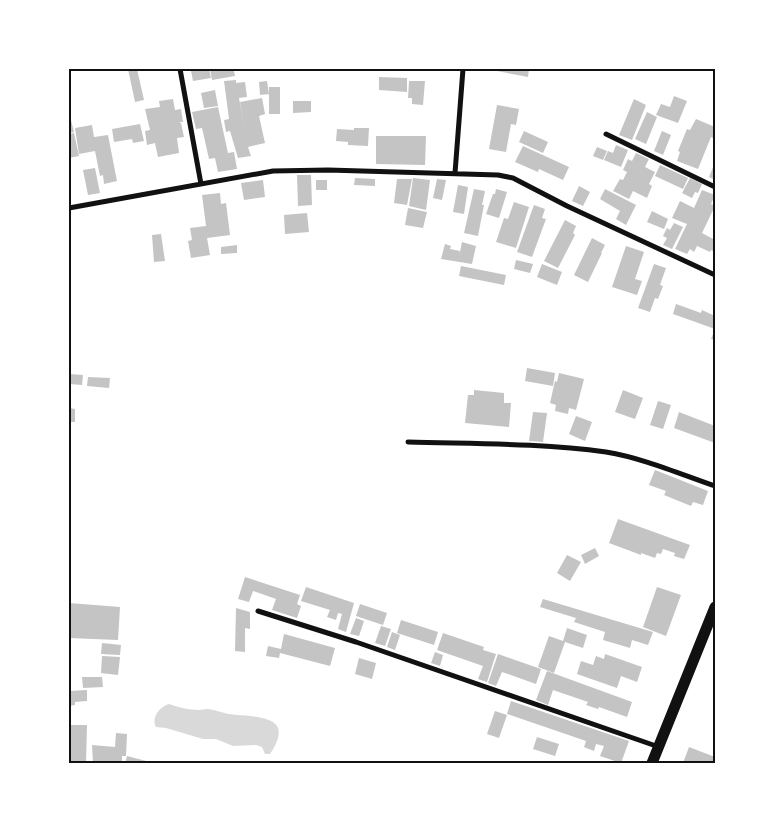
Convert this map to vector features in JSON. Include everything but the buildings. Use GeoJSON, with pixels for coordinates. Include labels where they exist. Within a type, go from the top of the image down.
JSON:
{"type":"FeatureCollection","features":[{"type":"Feature","properties":{"kind":"main road"},"geometry":{"type":"LineString","coordinates":[[652,763],[715,607]]}},
{"type":"Feature","properties":{"kind":"street"},"geometry":{"type":"LineString","coordinates":[[180,69],[200,184]]}},
{"type":"Feature","properties":{"kind":"street"},"geometry":{"type":"LineString","coordinates":[[455,173],[463,69]]}},
{"type":"Feature","properties":{"kind":"street"},"geometry":{"type":"LineString","coordinates":[[606,134],[715,186]]}},
{"type":"Feature","properties":{"kind":"street"},"geometry":{"type":"LineString","coordinates":[[69,208],[273,171],[498,175],[513,178],[715,275]]}},
{"type":"Feature","properties":{"kind":"street"},"geometry":{"type":"LineString","coordinates":[[408,442],[541,446],[607,452],[639,460],[715,486]]}},
{"type":"Feature","properties":{"kind":"street"},"geometry":{"type":"LineString","coordinates":[[258,611],[356,642],[659,747]]}},
{"type":"Feature","properties":{"kind":"shaded area"},"geometry":{"type":"Polygon","coordinates":[[[169,704],[188,709],[210,709],[273,722],[277,726],[279,733],[274,748],[270,754],[265,754],[262,747],[256,745],[233,746],[216,739],[203,739],[166,728],[156,727],[155,717],[157,713],[169,704]]]}}]}
